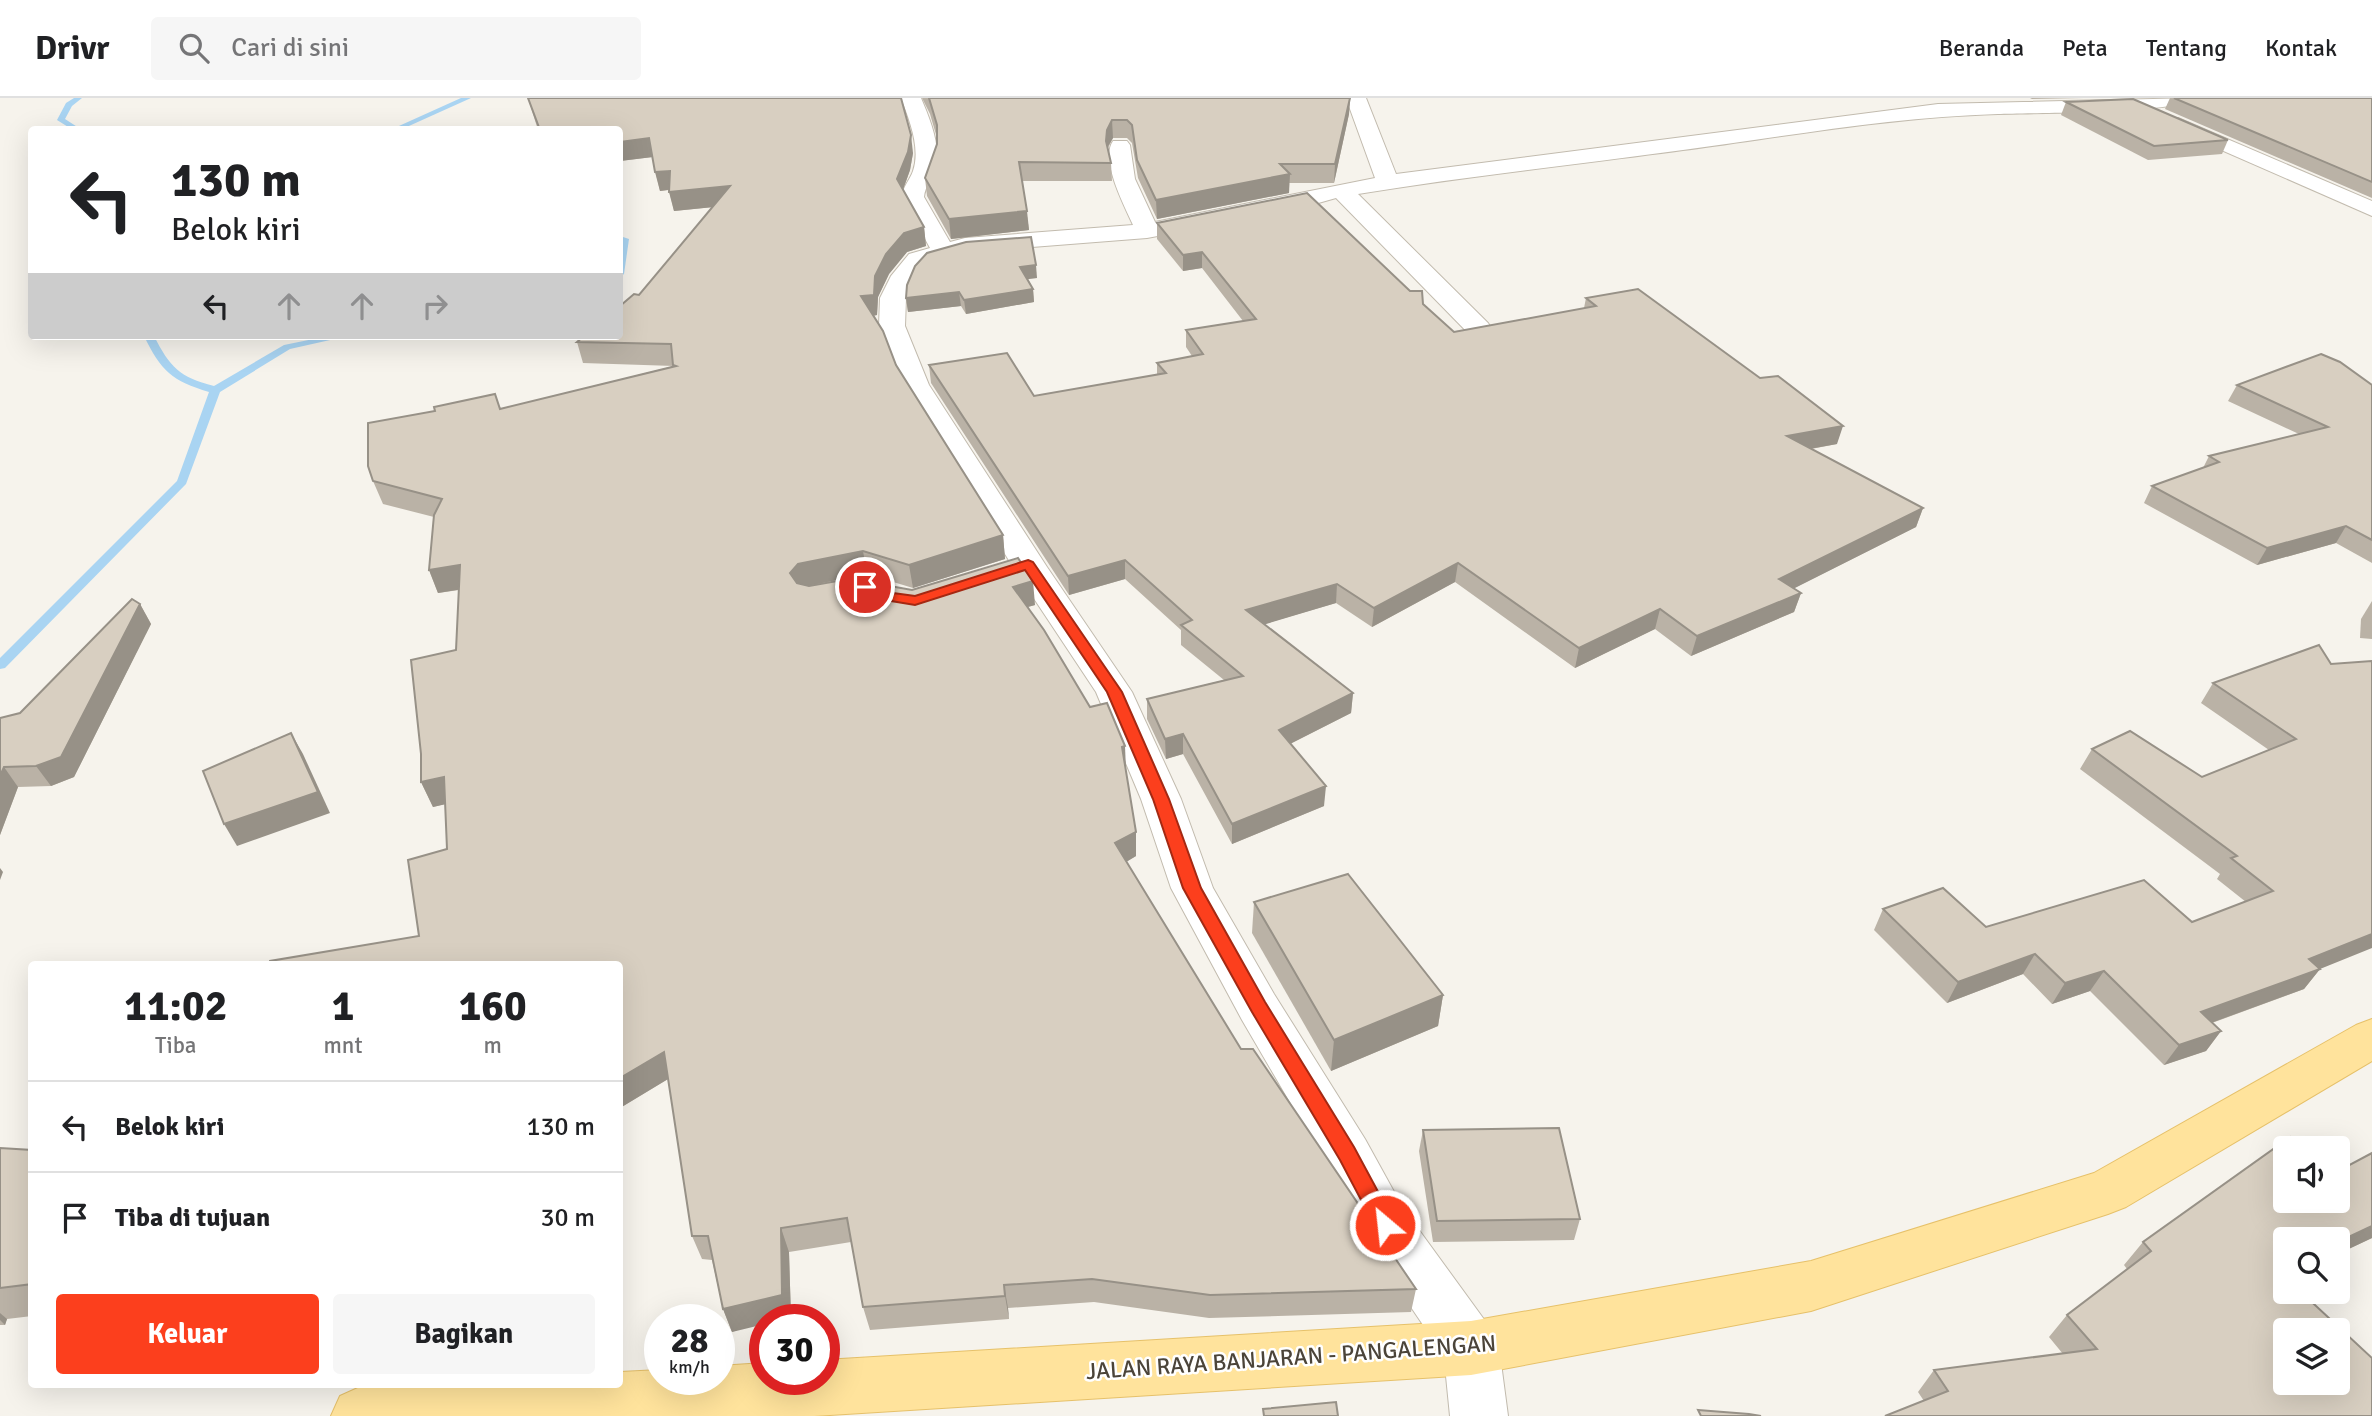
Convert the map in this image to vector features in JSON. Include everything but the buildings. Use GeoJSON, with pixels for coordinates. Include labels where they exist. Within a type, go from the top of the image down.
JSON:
{"type":"FeatureCollection","features":[{"type":"Feature","properties":{"kind":"main road","name":"JALAN RAYA BANJARAN - PANGALENGAN"},"geometry":{"type":"LineString","coordinates":[[360,1416],[569,1409],[1471,1348],[1811,1286],[2108,1191],[2372,1038]]}},
{"type":"Feature","properties":{"kind":"street"},"geometry":{"type":"LineString","coordinates":[[911,98],[925,147],[924,170],[913,188],[914,197],[943,250]]}},
{"type":"Feature","properties":{"kind":"street"},"geometry":{"type":"LineString","coordinates":[[1356,98],[1388,183]]}},
{"type":"Feature","properties":{"kind":"street"},"geometry":{"type":"LineString","coordinates":[[1479,1416],[1471,1348],[1385,1225],[1347,1154],[1258,1007],[1192,888],[1161,799],[1114,692],[1013,570],[915,386],[892,326],[893,298],[903,276],[918,259],[965,245],[1147,231],[1290,204],[1342,190],[1450,172],[1595,156],[1938,110],[2131,104],[2187,98]]}},
{"type":"Feature","properties":{"kind":"street"},"geometry":{"type":"LineString","coordinates":[[2131,104],[2372,209]]}},
{"type":"Feature","properties":{"kind":"street"},"geometry":{"type":"LineString","coordinates":[[1120,145],[1119,159],[1123,179],[1147,231]]}},
{"type":"Feature","properties":{"kind":"street"},"geometry":{"type":"LineString","coordinates":[[1342,190],[1479,329]]}},
{"type":"Feature","properties":{"kind":"waterway"},"geometry":{"type":"LineString","coordinates":[[72,126],[61,120],[69,105],[78,98]]}},
{"type":"Feature","properties":{"kind":"waterway"},"geometry":{"type":"LineString","coordinates":[[402,126],[467,98]]}},
{"type":"Feature","properties":{"kind":"waterway"},"geometry":{"type":"LineString","coordinates":[[623,239],[623,253]]}},
{"type":"Feature","properties":{"kind":"waterway"},"geometry":{"type":"LineString","coordinates":[[151,340],[173,374],[215,390]]}},
{"type":"Feature","properties":{"kind":"waterway"},"geometry":{"type":"LineString","coordinates":[[215,390],[287,347],[323,340]]}},
{"type":"Feature","properties":{"kind":"waterway"},"geometry":{"type":"LineString","coordinates":[[0,665],[182,482],[215,390]]}},
{"type":"Feature","properties":{"kind":"route"},"geometry":{"type":"LineString","coordinates":[[865,587],[890,597],[915,601],[1028,565],[1114,692],[1161,799],[1192,888],[1258,1007],[1347,1154],[1385,1225]]}}]}
